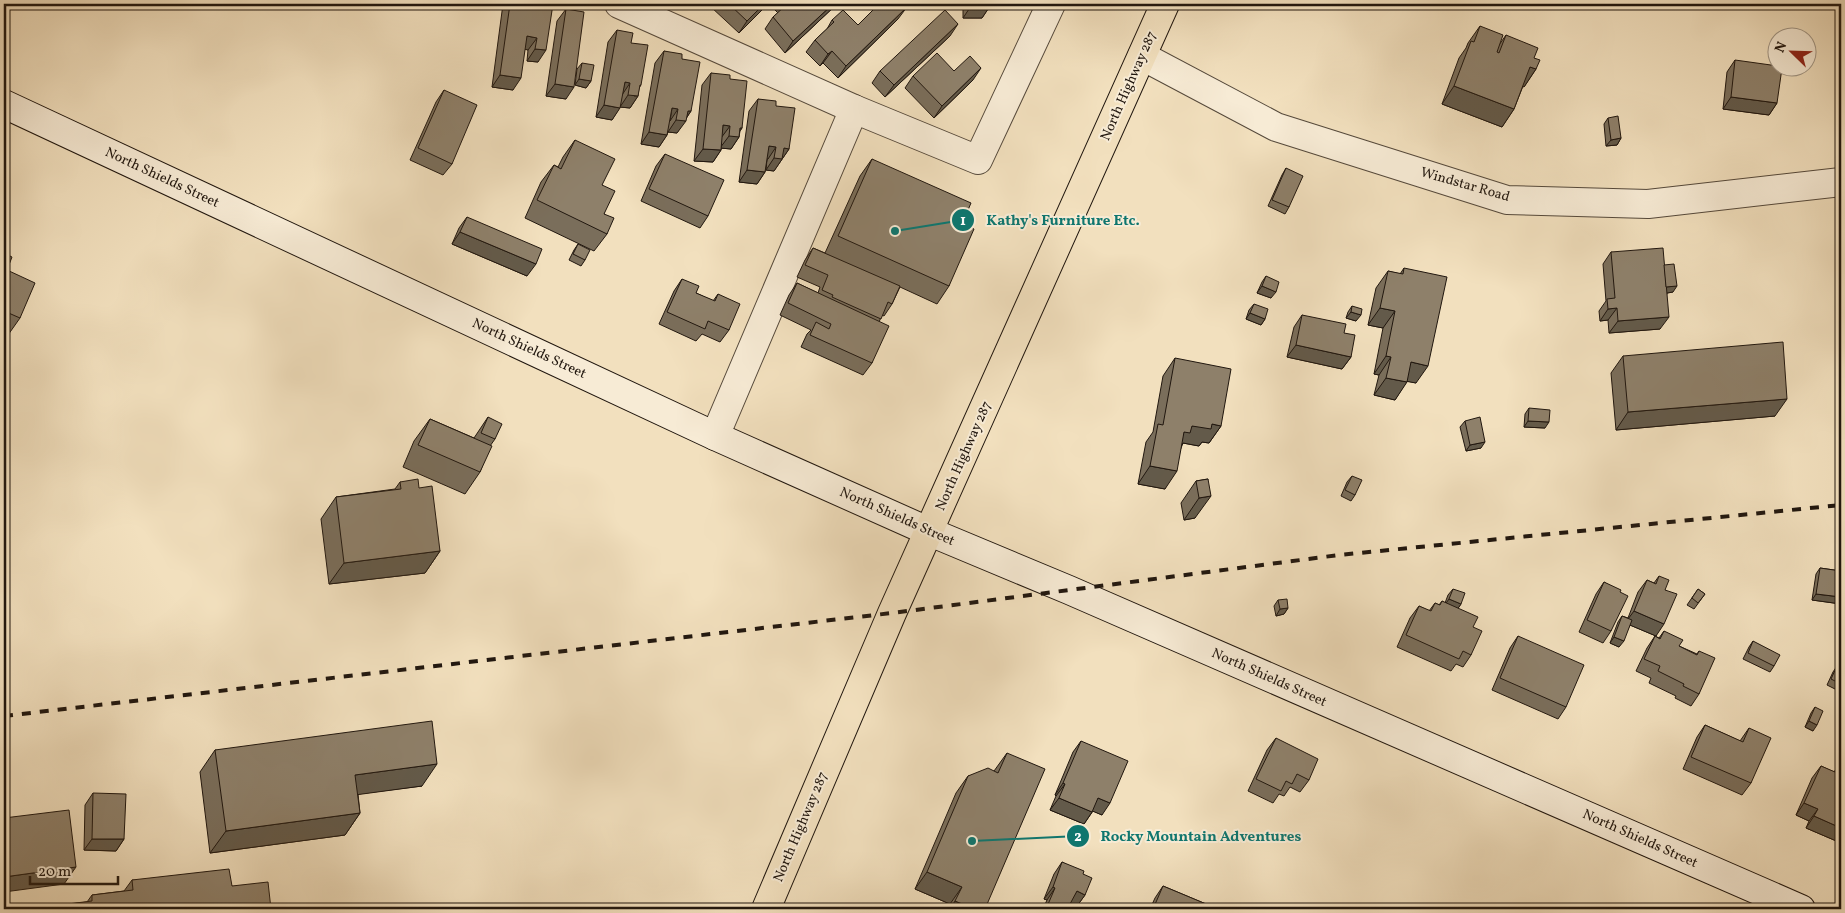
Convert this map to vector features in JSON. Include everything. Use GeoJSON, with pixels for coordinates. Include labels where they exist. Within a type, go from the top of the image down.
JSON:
{"type":"FeatureCollection","features":[{"type":"Feature","properties":{"kind":"highway","name":"North Highway 287"},"geometry":{"type":"LineString","coordinates":[[766,909],[892,613],[930,532],[1165,4]]}},
{"type":"Feature","properties":{"kind":"street"},"geometry":{"type":"LineString","coordinates":[[619,4],[854,109],[978,160],[1051,4]]}},
{"type":"Feature","properties":{"kind":"street","name":"Windstar Road"},"geometry":{"type":"LineString","coordinates":[[1142,56],[1276,127],[1507,200],[1648,204],[1841,182]]}},
{"type":"Feature","properties":{"kind":"street","name":"North Shields Street"},"geometry":{"type":"LineString","coordinates":[[4,104],[715,436],[930,532],[1070,590],[1801,909]]}},
{"type":"Feature","properties":{"kind":"street"},"geometry":{"type":"LineString","coordinates":[[715,436],[854,109]]}},
{"type":"Feature","properties":{"kind":"building"},"geometry":{"type":"Polygon","coordinates":[[[510,4],[553,4],[546,50],[535,49],[537,38],[527,36],[521,78],[500,75],[510,4]]]}},
{"type":"Feature","properties":{"kind":"building"},"geometry":{"type":"Polygon","coordinates":[[[729,4],[764,4],[747,21],[729,4]]]}},
{"type":"Feature","properties":{"kind":"building"},"geometry":{"type":"Polygon","coordinates":[[[787,4],[833,4],[793,41],[773,17],[787,4]]]}},
{"type":"Feature","properties":{"kind":"building"},"geometry":{"type":"Polygon","coordinates":[[[879,4],[903,4],[907,7],[846,66],[832,51],[828,54],[815,40],[834,22],[832,20],[843,10],[858,25],[879,4]]]}},
{"type":"Feature","properties":{"kind":"building"},"geometry":{"type":"Polygon","coordinates":[[[971,4],[990,4],[990,6],[971,6],[971,4]]]}},
{"type":"Feature","properties":{"kind":"building"},"geometry":{"type":"Polygon","coordinates":[[[566,9],[584,12],[574,87],[555,84],[566,9]]]}},
{"type":"Feature","properties":{"kind":"building"},"geometry":{"type":"Polygon","coordinates":[[[945,10],[958,24],[894,85],[880,71],[945,10]]]}},
{"type":"Feature","properties":{"kind":"building"},"geometry":{"type":"Polygon","coordinates":[[[1480,26],[1503,35],[1497,52],[1499,53],[1506,35],[1538,48],[1534,58],[1540,60],[1536,69],[1530,67],[1514,109],[1454,86],[1471,41],[1474,42],[1480,26]]]}},
{"type":"Feature","properties":{"kind":"building"},"geometry":{"type":"Polygon","coordinates":[[[617,30],[633,33],[631,43],[648,45],[638,96],[628,95],[630,83],[625,82],[620,108],[604,105],[617,30]]]}},
{"type":"Feature","properties":{"kind":"building"},"geometry":{"type":"Polygon","coordinates":[[[664,51],[682,54],[682,59],[700,62],[691,111],[688,111],[686,121],[676,120],[678,109],[672,108],[667,135],[649,132],[664,51]]]}},
{"type":"Feature","properties":{"kind":"building"},"geometry":{"type":"Polygon","coordinates":[[[937,53],[954,71],[970,56],[981,68],[942,106],[913,76],[937,53]]]}},
{"type":"Feature","properties":{"kind":"building"},"geometry":{"type":"Polygon","coordinates":[[[1735,60],[1768,65],[1768,78],[1781,78],[1777,103],[1731,97],[1735,60]]]}},
{"type":"Feature","properties":{"kind":"building"},"geometry":{"type":"Polygon","coordinates":[[[582,63],[594,65],[591,81],[579,79],[582,63]]]}},
{"type":"Feature","properties":{"kind":"building"},"geometry":{"type":"Polygon","coordinates":[[[711,73],[730,75],[730,79],[747,81],[742,128],[740,128],[739,137],[729,136],[730,126],[723,125],[721,150],[703,149],[711,73]]]}},
{"type":"Feature","properties":{"kind":"building"},"geometry":{"type":"Polygon","coordinates":[[[444,90],[477,105],[452,164],[418,148],[444,90]]]}},
{"type":"Feature","properties":{"kind":"building"},"geometry":{"type":"Polygon","coordinates":[[[758,99],[776,101],[776,106],[795,108],[789,149],[784,148],[782,159],[774,158],[776,147],[769,146],[765,172],[747,170],[758,99]]]}},
{"type":"Feature","properties":{"kind":"building"},"geometry":{"type":"Polygon","coordinates":[[[1618,116],[1621,138],[1611,140],[1608,118],[1618,116]]]}},
{"type":"Feature","properties":{"kind":"building"},"geometry":{"type":"Polygon","coordinates":[[[575,140],[615,159],[602,185],[615,191],[604,214],[614,218],[607,234],[537,200],[554,165],[561,169],[575,140]]]}},
{"type":"Feature","properties":{"kind":"building"},"geometry":{"type":"Polygon","coordinates":[[[665,154],[724,180],[708,216],[649,189],[665,154]]]}},
{"type":"Feature","properties":{"kind":"building"},"geometry":{"type":"Polygon","coordinates":[[[872,159],[971,203],[962,224],[974,229],[949,286],[838,236],[872,159]]]}},
{"type":"Feature","properties":{"kind":"building"},"geometry":{"type":"Polygon","coordinates":[[[1286,168],[1303,176],[1289,207],[1272,200],[1286,168]]]}},
{"type":"Feature","properties":{"kind":"building"},"geometry":{"type":"Polygon","coordinates":[[[467,217],[542,249],[536,264],[460,232],[467,217]]]}},
{"type":"Feature","properties":{"kind":"building"},"geometry":{"type":"Polygon","coordinates":[[[578,244],[590,250],[585,260],[573,254],[578,244]]]}},
{"type":"Feature","properties":{"kind":"building"},"geometry":{"type":"Polygon","coordinates":[[[813,248],[900,286],[892,304],[888,302],[881,319],[832,297],[833,295],[822,290],[828,275],[805,265],[813,248]]]}},
{"type":"Feature","properties":{"kind":"building"},"geometry":{"type":"Polygon","coordinates":[[[1663,248],[1669,317],[1618,321],[1617,308],[1608,309],[1607,299],[1615,298],[1611,252],[1663,248]]]}},
{"type":"Feature","properties":{"kind":"building"},"geometry":{"type":"Polygon","coordinates":[[[4,253],[12,257],[7,270],[35,283],[20,318],[4,311],[4,253]]]}},
{"type":"Feature","properties":{"kind":"building"},"geometry":{"type":"Polygon","coordinates":[[[1674,264],[1677,286],[1666,287],[1664,265],[1674,264]]]}},
{"type":"Feature","properties":{"kind":"building"},"geometry":{"type":"Polygon","coordinates":[[[1404,268],[1447,277],[1428,366],[1411,362],[1407,382],[1386,378],[1391,357],[1386,356],[1395,311],[1380,308],[1388,271],[1403,274],[1404,268]]]}},
{"type":"Feature","properties":{"kind":"building"},"geometry":{"type":"Polygon","coordinates":[[[1266,276],[1279,282],[1276,292],[1262,286],[1266,276]]]}},
{"type":"Feature","properties":{"kind":"building"},"geometry":{"type":"Polygon","coordinates":[[[682,279],[699,286],[696,293],[715,301],[718,294],[740,304],[729,330],[708,321],[705,329],[667,312],[682,279]]]}},
{"type":"Feature","properties":{"kind":"building"},"geometry":{"type":"Polygon","coordinates":[[[797,283],[889,326],[872,363],[810,335],[816,322],[829,329],[831,324],[788,303],[797,283]]]}},
{"type":"Feature","properties":{"kind":"building"},"geometry":{"type":"Polygon","coordinates":[[[1254,304],[1268,309],[1265,319],[1250,313],[1254,304]]]}},
{"type":"Feature","properties":{"kind":"building"},"geometry":{"type":"Polygon","coordinates":[[[1352,306],[1362,309],[1361,315],[1351,312],[1352,306]]]}},
{"type":"Feature","properties":{"kind":"building"},"geometry":{"type":"Polygon","coordinates":[[[1302,315],[1346,324],[1344,333],[1355,335],[1351,357],[1296,345],[1302,315]]]}},
{"type":"Feature","properties":{"kind":"building"},"geometry":{"type":"Polygon","coordinates":[[[1783,342],[1787,399],[1628,412],[1623,356],[1783,342]]]}},
{"type":"Feature","properties":{"kind":"building"},"geometry":{"type":"Polygon","coordinates":[[[1175,358],[1231,369],[1221,426],[1212,424],[1211,429],[1192,426],[1190,433],[1184,432],[1177,471],[1150,466],[1158,424],[1163,425],[1175,358]]]}},
{"type":"Feature","properties":{"kind":"building"},"geometry":{"type":"Polygon","coordinates":[[[1529,408],[1550,410],[1549,422],[1528,421],[1529,408]]]}},
{"type":"Feature","properties":{"kind":"building"},"geometry":{"type":"Polygon","coordinates":[[[488,417],[502,424],[495,439],[481,433],[488,417]]]}},
{"type":"Feature","properties":{"kind":"building"},"geometry":{"type":"Polygon","coordinates":[[[1480,417],[1485,442],[1470,445],[1465,421],[1480,417]]]}},
{"type":"Feature","properties":{"kind":"building"},"geometry":{"type":"Polygon","coordinates":[[[430,419],[492,446],[480,472],[418,445],[430,419]]]}},
{"type":"Feature","properties":{"kind":"building"},"geometry":{"type":"Polygon","coordinates":[[[1352,476],[1362,480],[1355,495],[1345,490],[1352,476]]]}},
{"type":"Feature","properties":{"kind":"building"},"geometry":{"type":"Polygon","coordinates":[[[418,479],[419,488],[432,486],[440,551],[344,563],[336,497],[401,489],[400,482],[418,479]]]}},
{"type":"Feature","properties":{"kind":"building"},"geometry":{"type":"Polygon","coordinates":[[[1208,479],[1211,496],[1199,498],[1196,481],[1208,479]]]}},
{"type":"Feature","properties":{"kind":"building"},"geometry":{"type":"Polygon","coordinates":[[[1820,568],[1841,571],[1841,597],[1816,594],[1820,568]]]}},
{"type":"Feature","properties":{"kind":"building"},"geometry":{"type":"Polygon","coordinates":[[[1659,576],[1669,580],[1665,590],[1677,594],[1664,624],[1634,611],[1647,580],[1656,584],[1659,576]]]}},
{"type":"Feature","properties":{"kind":"building"},"geometry":{"type":"Polygon","coordinates":[[[1604,582],[1621,590],[1620,592],[1628,596],[1611,631],[1587,620],[1604,582]]]}},
{"type":"Feature","properties":{"kind":"building"},"geometry":{"type":"Polygon","coordinates":[[[1453,589],[1465,593],[1461,604],[1449,599],[1453,589]]]}},
{"type":"Feature","properties":{"kind":"building"},"geometry":{"type":"Polygon","coordinates":[[[1698,589],[1705,594],[1698,603],[1692,598],[1698,589]]]}},
{"type":"Feature","properties":{"kind":"building"},"geometry":{"type":"Polygon","coordinates":[[[1287,599],[1288,608],[1280,609],[1278,600],[1287,599]]]}},
{"type":"Feature","properties":{"kind":"building"},"geometry":{"type":"Polygon","coordinates":[[[1442,601],[1478,617],[1473,627],[1482,631],[1471,655],[1463,651],[1459,659],[1406,635],[1419,606],[1431,611],[1435,603],[1440,605],[1442,601]]]}},
{"type":"Feature","properties":{"kind":"building"},"geometry":{"type":"Polygon","coordinates":[[[1622,616],[1632,620],[1624,641],[1614,637],[1622,616]]]}},
{"type":"Feature","properties":{"kind":"building"},"geometry":{"type":"Polygon","coordinates":[[[1664,631],[1683,640],[1679,646],[1697,655],[1699,651],[1715,658],[1699,694],[1658,671],[1660,666],[1644,659],[1655,636],[1660,639],[1664,631]]]}},
{"type":"Feature","properties":{"kind":"building"},"geometry":{"type":"Polygon","coordinates":[[[1518,636],[1584,665],[1566,707],[1500,678],[1518,636]]]}},
{"type":"Feature","properties":{"kind":"building"},"geometry":{"type":"Polygon","coordinates":[[[1753,641],[1780,655],[1774,666],[1748,653],[1753,641]]]}},
{"type":"Feature","properties":{"kind":"building"},"geometry":{"type":"Polygon","coordinates":[[[1841,664],[1841,684],[1831,679],[1837,666],[1840,667],[1841,664]]]}},
{"type":"Feature","properties":{"kind":"building"},"geometry":{"type":"Polygon","coordinates":[[[1815,707],[1823,711],[1817,725],[1809,721],[1815,707]]]}},
{"type":"Feature","properties":{"kind":"building"},"geometry":{"type":"Polygon","coordinates":[[[432,721],[437,764],[355,775],[360,813],[226,831],[215,750],[432,721]]]}},
{"type":"Feature","properties":{"kind":"building"},"geometry":{"type":"Polygon","coordinates":[[[1705,725],[1743,742],[1749,728],[1771,738],[1751,783],[1691,757],[1705,725]]]}},
{"type":"Feature","properties":{"kind":"building"},"geometry":{"type":"Polygon","coordinates":[[[1276,738],[1318,759],[1309,780],[1297,774],[1292,784],[1286,781],[1281,791],[1256,779],[1276,738]]]}},
{"type":"Feature","properties":{"kind":"building"},"geometry":{"type":"Polygon","coordinates":[[[1081,741],[1128,761],[1110,803],[1098,798],[1092,812],[1059,798],[1065,784],[1063,783],[1081,741]]]}},
{"type":"Feature","properties":{"kind":"building"},"geometry":{"type":"Polygon","coordinates":[[[1007,753],[1045,769],[985,909],[974,909],[955,901],[962,887],[927,872],[968,776],[988,768],[998,773],[1007,753]]]}},
{"type":"Feature","properties":{"kind":"building"},"geometry":{"type":"Polygon","coordinates":[[[1821,766],[1835,772],[1836,769],[1841,772],[1841,828],[1814,816],[1818,809],[1804,803],[1821,766]]]}},
{"type":"Feature","properties":{"kind":"building"},"geometry":{"type":"Polygon","coordinates":[[[93,793],[126,794],[124,839],[92,839],[93,793]]]}},
{"type":"Feature","properties":{"kind":"building"},"geometry":{"type":"Polygon","coordinates":[[[69,810],[76,867],[4,877],[4,818],[69,810]]]}},
{"type":"Feature","properties":{"kind":"building"},"geometry":{"type":"Polygon","coordinates":[[[1062,862],[1084,871],[1083,874],[1092,878],[1085,895],[1077,891],[1070,904],[1081,909],[1046,909],[1055,888],[1053,887],[1062,862]]]}},
{"type":"Feature","properties":{"kind":"building"},"geometry":{"type":"Polygon","coordinates":[[[229,869],[232,886],[268,882],[271,909],[35,909],[92,901],[92,895],[133,890],[132,880],[229,869]]]}},
{"type":"Feature","properties":{"kind":"building"},"geometry":{"type":"Polygon","coordinates":[[[1163,886],[1218,909],[1153,909],[1163,886]]]}},
{"type":"Feature","properties":{"kind":"railway"},"geometry":{"type":"LineString","coordinates":[[4,716],[892,613],[1339,555],[1841,505]]}},
{"type":"Feature","properties":{"kind":"place","name":"Kathy's Furniture Etc."},"geometry":{"type":"Point","coordinates":[895,231]}},
{"type":"Feature","properties":{"kind":"place","name":"Rocky Mountain Adventures"},"geometry":{"type":"Point","coordinates":[972,841]}}]}
